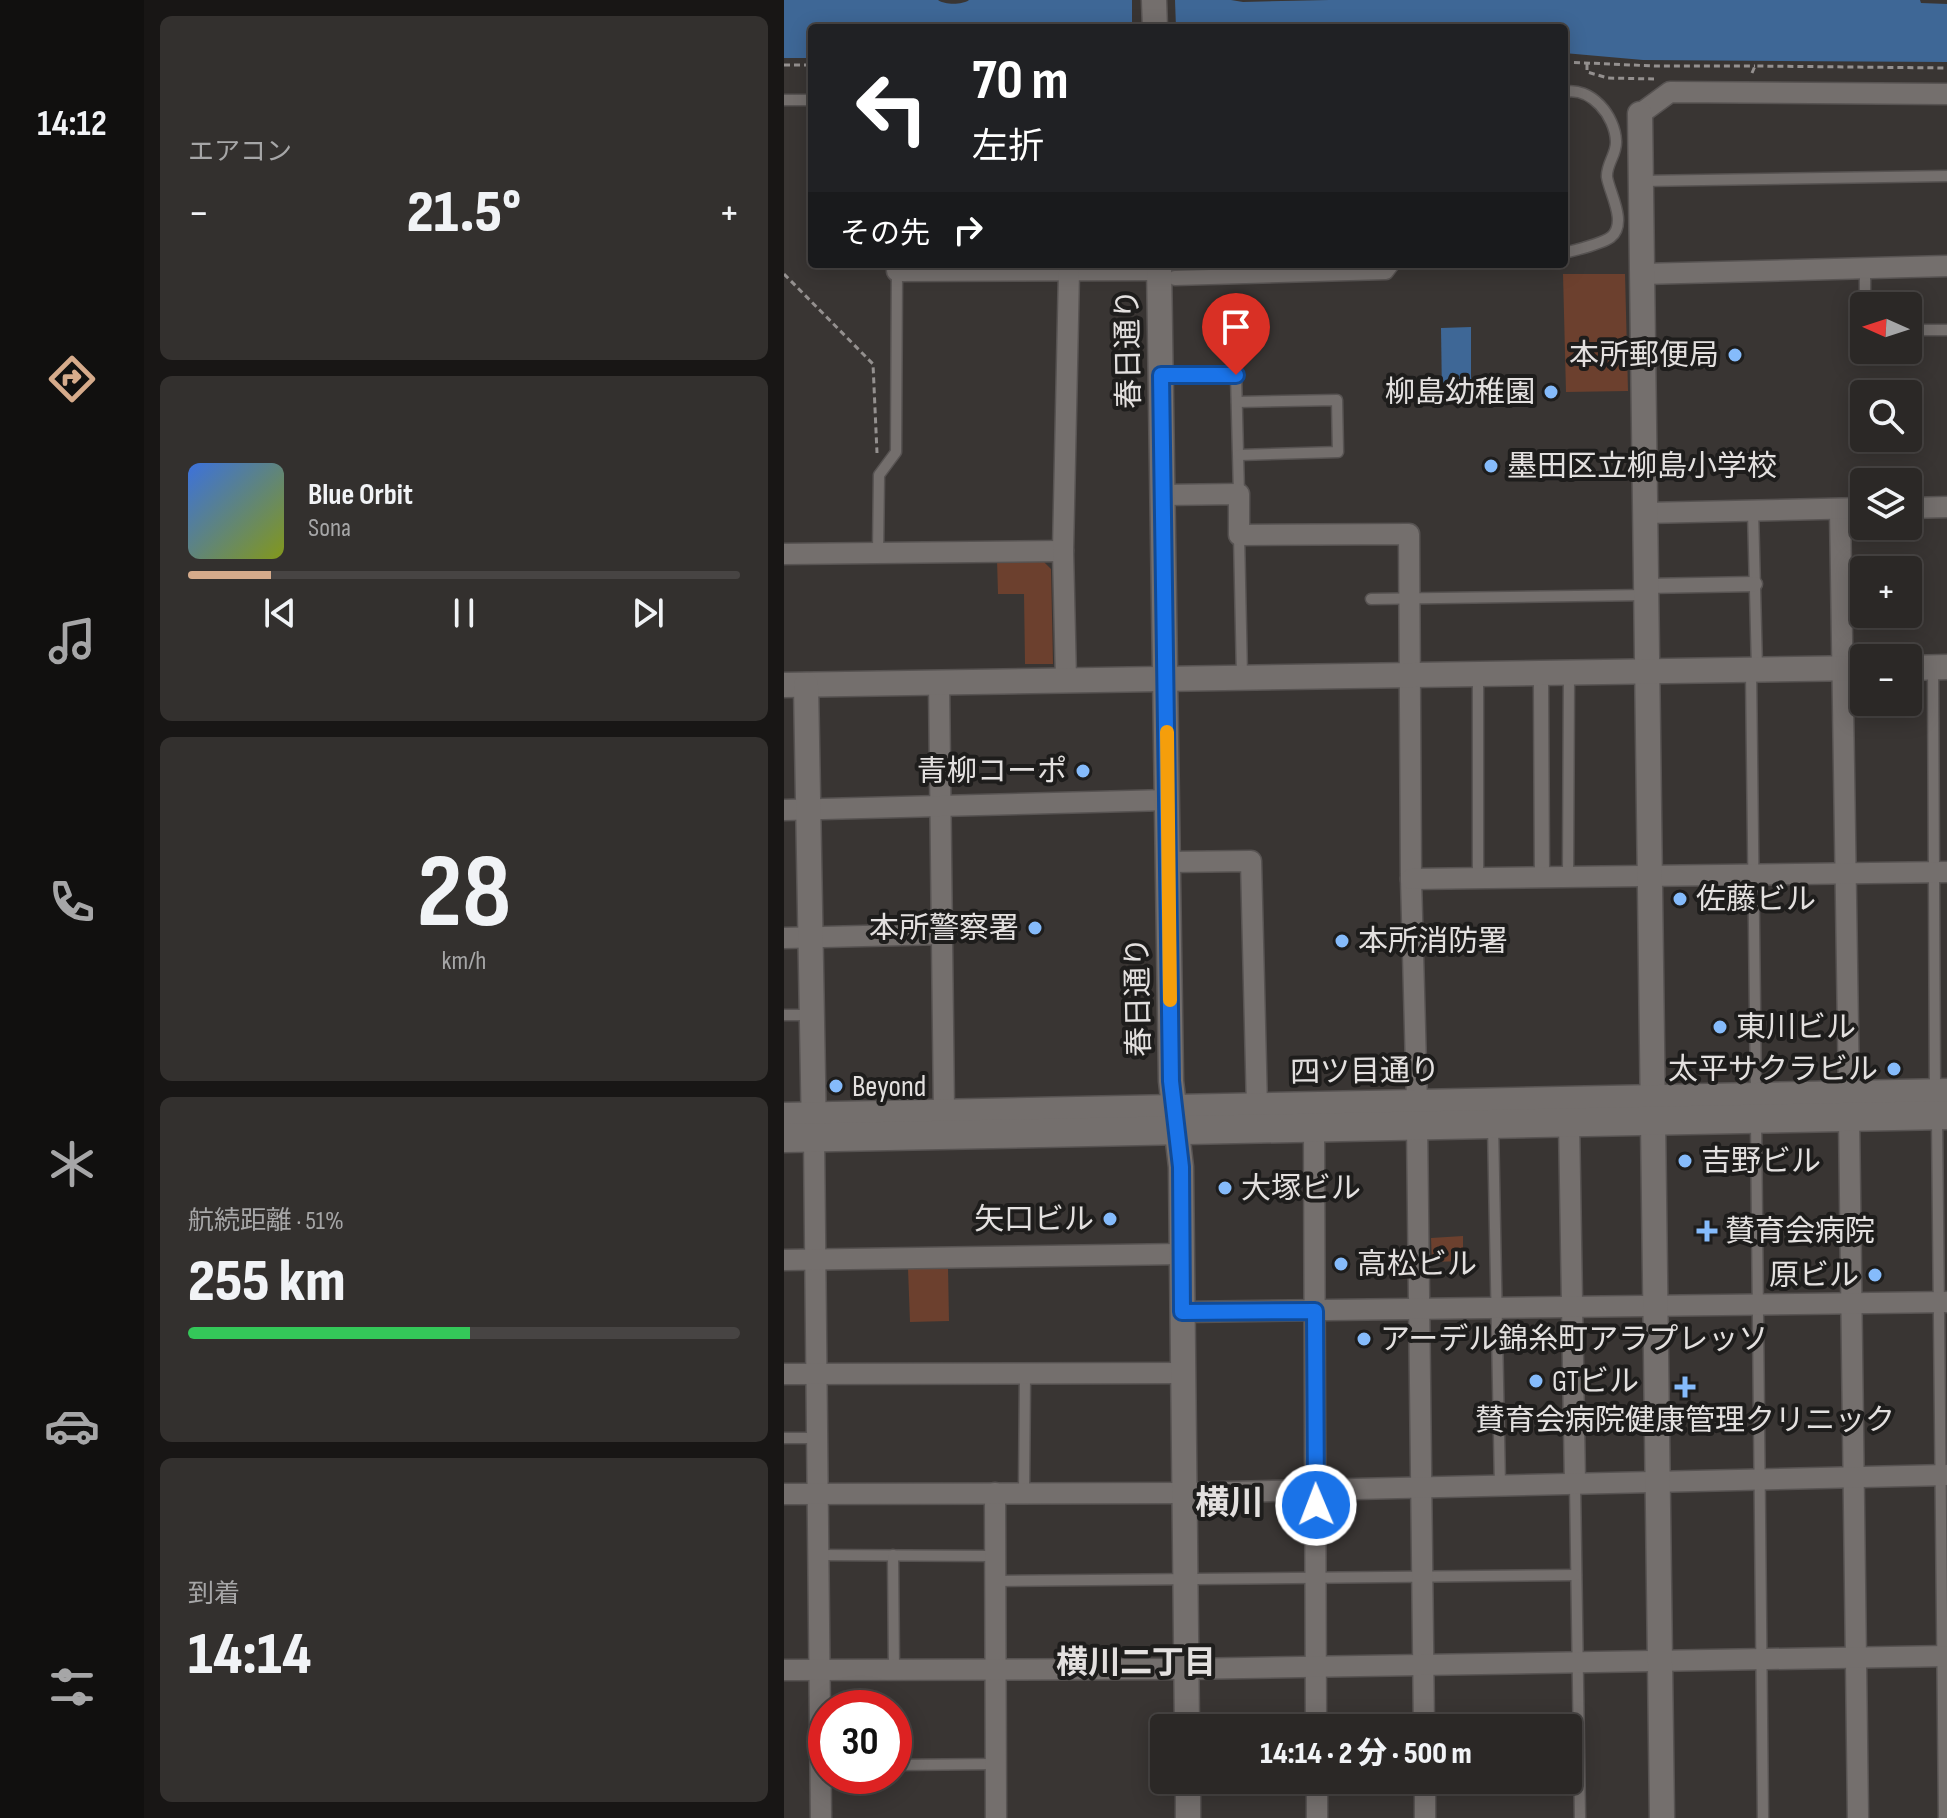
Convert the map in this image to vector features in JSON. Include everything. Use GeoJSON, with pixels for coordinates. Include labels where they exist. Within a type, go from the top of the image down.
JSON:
{"type":"FeatureCollection","features":[{"type":"Feature","properties":{"kind":"main road","name":"四ツ目通り"},"geometry":{"type":"LineString","coordinates":[[784,1117],[814,1127],[1175,1119],[1257,1108],[1417,1114],[1941,1104]]}},
{"type":"Feature","properties":{"kind":"main road","name":"四ツ目通り"},"geometry":{"type":"LineString","coordinates":[[784,1138],[814,1127],[944,1113],[1314,1126],[1417,1114],[1493,1123],[1569,1121],[1653,1109]]}},
{"type":"Feature","properties":{"kind":"street"},"geometry":{"type":"LineString","coordinates":[[1154,0],[1155,24]]}},
{"type":"Feature","properties":{"kind":"street"},"geometry":{"type":"LineString","coordinates":[[1662,1818],[1640,114],[1670,92],[1947,94]]}},
{"type":"Feature","properties":{"kind":"street"},"geometry":{"type":"LineString","coordinates":[[1642,274],[1947,266]]}},
{"type":"Feature","properties":{"kind":"street"},"geometry":{"type":"LineString","coordinates":[[940,268],[1386,272],[1389,268]]}},
{"type":"Feature","properties":{"kind":"street"},"geometry":{"type":"LineString","coordinates":[[1066,680],[1063,551],[1069,271]]}},
{"type":"Feature","properties":{"kind":"street","name":"春日通り"},"geometry":{"type":"LineString","coordinates":[[1164,271],[1162,495],[1171,1081],[1181,1167],[1187,1714]]}},
{"type":"Feature","properties":{"kind":"street"},"geometry":{"type":"LineString","coordinates":[[1162,495],[1239,494],[1239,535],[1409,534],[1424,1714]]}},
{"type":"Feature","properties":{"kind":"street"},"geometry":{"type":"LineString","coordinates":[[1922,508],[1947,507]]}},
{"type":"Feature","properties":{"kind":"street"},"geometry":{"type":"LineString","coordinates":[[1840,509],[1852,644]]}},
{"type":"Feature","properties":{"kind":"street"},"geometry":{"type":"LineString","coordinates":[[1645,513],[1850,509]]}},
{"type":"Feature","properties":{"kind":"street"},"geometry":{"type":"LineString","coordinates":[[784,554],[1063,551]]}},
{"type":"Feature","properties":{"kind":"street"},"geometry":{"type":"LineString","coordinates":[[1645,590],[1755,584]]}},
{"type":"Feature","properties":{"kind":"street"},"geometry":{"type":"LineString","coordinates":[[821,1690],[814,1127],[809,938],[796,810],[795,685],[1850,668]]}},
{"type":"Feature","properties":{"kind":"street"},"geometry":{"type":"LineString","coordinates":[[939,682],[944,1113]]}},
{"type":"Feature","properties":{"kind":"street"},"geometry":{"type":"LineString","coordinates":[[1541,685],[1542,878]]}},
{"type":"Feature","properties":{"kind":"street"},"geometry":{"type":"LineString","coordinates":[[1852,716],[1846,874],[1858,1818]]}},
{"type":"Feature","properties":{"kind":"street"},"geometry":{"type":"LineString","coordinates":[[796,810],[1168,800]]}},
{"type":"Feature","properties":{"kind":"street"},"geometry":{"type":"LineString","coordinates":[[1168,862],[1251,861],[1257,1108]]}},
{"type":"Feature","properties":{"kind":"street"},"geometry":{"type":"LineString","coordinates":[[1411,879],[1940,872]]}},
{"type":"Feature","properties":{"kind":"street"},"geometry":{"type":"LineString","coordinates":[[784,938],[944,934]]}},
{"type":"Feature","properties":{"kind":"street"},"geometry":{"type":"LineString","coordinates":[[1569,1121],[1575,1484]]}},
{"type":"Feature","properties":{"kind":"street"},"geometry":{"type":"LineString","coordinates":[[1314,1126],[1316,1714]]}},
{"type":"Feature","properties":{"kind":"street"},"geometry":{"type":"LineString","coordinates":[[784,1260],[1181,1254]]}},
{"type":"Feature","properties":{"kind":"street"},"geometry":{"type":"LineString","coordinates":[[1182,1312],[1942,1302]]}},
{"type":"Feature","properties":{"kind":"street"},"geometry":{"type":"LineString","coordinates":[[784,1374],[1183,1373]]}},
{"type":"Feature","properties":{"kind":"street"},"geometry":{"type":"LineString","coordinates":[[784,1494],[1184,1493],[1943,1476]]}},
{"type":"Feature","properties":{"kind":"street"},"geometry":{"type":"LineString","coordinates":[[995,1493],[996,1818]]}},
{"type":"Feature","properties":{"kind":"street"},"geometry":{"type":"LineString","coordinates":[[784,1670],[1316,1668],[1944,1656]]}},
{"type":"Feature","properties":{"kind":"street"},"geometry":{"type":"LineString","coordinates":[[821,1818],[822,1794]]}},
{"type":"Feature","properties":{"kind":"street"},"geometry":{"type":"LineString","coordinates":[[1188,1794],[1188,1818]]}},
{"type":"Feature","properties":{"kind":"street"},"geometry":{"type":"LineString","coordinates":[[1317,1794],[1317,1818]]}},
{"type":"Feature","properties":{"kind":"street"},"geometry":{"type":"LineString","coordinates":[[1425,1794],[1425,1818]]}},
{"type":"Feature","properties":{"kind":"lane"},"geometry":{"type":"LineString","coordinates":[[1568,92],[1583,93],[1599,103],[1610,118],[1616,142],[1607,168],[1607,179],[1616,203],[1617,218],[1616,230],[1611,237],[1568,252]]}},
{"type":"Feature","properties":{"kind":"lane"},"geometry":{"type":"LineString","coordinates":[[784,100],[808,100]]}},
{"type":"Feature","properties":{"kind":"lane"},"geometry":{"type":"LineString","coordinates":[[1640,181],[1947,176]]}},
{"type":"Feature","properties":{"kind":"lane"},"geometry":{"type":"LineString","coordinates":[[878,553],[879,475],[896,452],[897,268]]}},
{"type":"Feature","properties":{"kind":"lane"},"geometry":{"type":"LineString","coordinates":[[1865,269],[1865,292]]}},
{"type":"Feature","properties":{"kind":"lane"},"geometry":{"type":"LineString","coordinates":[[1922,330],[1947,330]]}},
{"type":"Feature","properties":{"kind":"lane"},"geometry":{"type":"LineString","coordinates":[[1161,375],[1236,375],[1239,494]]}},
{"type":"Feature","properties":{"kind":"lane"},"geometry":{"type":"LineString","coordinates":[[1237,402],[1337,400],[1338,452],[1239,455]]}},
{"type":"Feature","properties":{"kind":"lane"},"geometry":{"type":"LineString","coordinates":[[1753,511],[1752,876],[1763,1818]]}},
{"type":"Feature","properties":{"kind":"lane"},"geometry":{"type":"LineString","coordinates":[[1239,535],[1242,679]]}},
{"type":"Feature","properties":{"kind":"lane"},"geometry":{"type":"LineString","coordinates":[[1371,599],[1645,590]]}},
{"type":"Feature","properties":{"kind":"lane"},"geometry":{"type":"LineString","coordinates":[[1940,667],[1944,1818]]}},
{"type":"Feature","properties":{"kind":"lane"},"geometry":{"type":"LineString","coordinates":[[1568,878],[1569,673]]}},
{"type":"Feature","properties":{"kind":"lane"},"geometry":{"type":"LineString","coordinates":[[1478,675],[1478,879]]}},
{"type":"Feature","properties":{"kind":"lane"},"geometry":{"type":"LineString","coordinates":[[784,1015],[811,1015]]}},
{"type":"Feature","properties":{"kind":"lane"},"geometry":{"type":"LineString","coordinates":[[1493,1123],[1500,1486]]}},
{"type":"Feature","properties":{"kind":"lane"},"geometry":{"type":"LineString","coordinates":[[1024,1493],[1025,1374]]}},
{"type":"Feature","properties":{"kind":"lane"},"geometry":{"type":"LineString","coordinates":[[784,1438],[817,1438]]}},
{"type":"Feature","properties":{"kind":"lane"},"geometry":{"type":"LineString","coordinates":[[1575,1484],[1578,1714]]}},
{"type":"Feature","properties":{"kind":"lane"},"geometry":{"type":"LineString","coordinates":[[818,1555],[996,1556]]}},
{"type":"Feature","properties":{"kind":"lane"},"geometry":{"type":"LineString","coordinates":[[893,1555],[894,1670]]}},
{"type":"Feature","properties":{"kind":"lane"},"geometry":{"type":"LineString","coordinates":[[995,1581],[1576,1575]]}},
{"type":"Feature","properties":{"kind":"lane"},"geometry":{"type":"LineString","coordinates":[[912,1765],[996,1764]]}},
{"type":"Feature","properties":{"kind":"lane"},"geometry":{"type":"LineString","coordinates":[[1580,1794],[1580,1818]]}},
{"type":"Feature","properties":{"kind":"path"},"geometry":{"type":"LineString","coordinates":[[1568,62],[1654,66],[1947,68]]}},
{"type":"Feature","properties":{"kind":"path"},"geometry":{"type":"LineString","coordinates":[[1587,63],[1587,72],[1608,78],[1654,80]]}},
{"type":"Feature","properties":{"kind":"path"},"geometry":{"type":"LineString","coordinates":[[784,65],[808,65]]}},
{"type":"Feature","properties":{"kind":"path"},"geometry":{"type":"LineString","coordinates":[[1752,73],[1755,66]]}},
{"type":"Feature","properties":{"kind":"path"},"geometry":{"type":"LineString","coordinates":[[784,274],[873,364],[879,475]]}},
{"type":"Feature","properties":{"kind":"shaded area"},"geometry":{"type":"Polygon","coordinates":[[[1563,274],[1625,274],[1628,391],[1566,392],[1563,274]]]}},
{"type":"Feature","properties":{"kind":"shaded area"},"geometry":{"type":"Polygon","coordinates":[[[1040,558],[1051,569],[1053,664],[1025,664],[1024,594],[998,594],[997,559],[1040,558]]]}},
{"type":"Feature","properties":{"kind":"shaded area"},"geometry":{"type":"Polygon","coordinates":[[[1463,1236],[1463,1261],[1432,1262],[1431,1238],[1463,1236]]]}},
{"type":"Feature","properties":{"kind":"shaded area"},"geometry":{"type":"Polygon","coordinates":[[[948,1267],[949,1321],[910,1322],[908,1268],[948,1267]]]}},
{"type":"Feature","properties":{"kind":"water"},"geometry":{"type":"Polygon","coordinates":[[[784,0],[938,0],[954,4],[969,0],[1920,0],[1921,3],[1947,4],[1947,62],[1643,60],[1568,53],[1568,24],[808,24],[808,58],[784,58],[784,0]]]}},
{"type":"Feature","properties":{"kind":"water"},"geometry":{"type":"Polygon","coordinates":[[[1471,327],[1471,396],[1442,396],[1441,328],[1471,327]]]}},
{"type":"Feature","properties":{"kind":"pier"},"geometry":{"type":"Polygon","coordinates":[[[1132,0],[1175,0],[1176,24],[1132,24],[1132,0]]]}},
{"type":"Feature","properties":{"kind":"slow traffic"},"geometry":{"type":"LineString","coordinates":[[1167,732],[1170,1000]]}},
{"type":"Feature","properties":{"kind":"place","name":"本所郵便局"},"geometry":{"type":"Point","coordinates":[1735,355]}},
{"type":"Feature","properties":{"kind":"place","name":"柳島幼稚園"},"geometry":{"type":"Point","coordinates":[1551,392]}},
{"type":"Feature","properties":{"kind":"place","name":"墨田区立柳島小学校"},"geometry":{"type":"Point","coordinates":[1491,466]}},
{"type":"Feature","properties":{"kind":"place","name":"青柳コーポ"},"geometry":{"type":"Point","coordinates":[1083,771]}},
{"type":"Feature","properties":{"kind":"place","name":"佐藤ビル"},"geometry":{"type":"Point","coordinates":[1680,899]}},
{"type":"Feature","properties":{"kind":"place","name":"本所警察署"},"geometry":{"type":"Point","coordinates":[1035,928]}},
{"type":"Feature","properties":{"kind":"place","name":"本所消防署"},"geometry":{"type":"Point","coordinates":[1342,941]}},
{"type":"Feature","properties":{"kind":"place","name":"東川ビル"},"geometry":{"type":"Point","coordinates":[1720,1027]}},
{"type":"Feature","properties":{"kind":"place","name":"太平サクラビル"},"geometry":{"type":"Point","coordinates":[1894,1069]}},
{"type":"Feature","properties":{"kind":"place","name":"Beyond"},"geometry":{"type":"Point","coordinates":[836,1086]}},
{"type":"Feature","properties":{"kind":"place","name":"吉野ビル"},"geometry":{"type":"Point","coordinates":[1685,1161]}},
{"type":"Feature","properties":{"kind":"place","name":"大塚ビル"},"geometry":{"type":"Point","coordinates":[1225,1188]}},
{"type":"Feature","properties":{"kind":"place","name":"矢口ビル"},"geometry":{"type":"Point","coordinates":[1110,1219]}},
{"type":"Feature","properties":{"kind":"place","name":"賛育会病院"},"geometry":{"type":"Point","coordinates":[1707,1231]}},
{"type":"Feature","properties":{"kind":"place","name":"高松ビル"},"geometry":{"type":"Point","coordinates":[1341,1264]}},
{"type":"Feature","properties":{"kind":"place","name":"原ビル"},"geometry":{"type":"Point","coordinates":[1875,1275]}},
{"type":"Feature","properties":{"kind":"place","name":"アーデル錦糸町アラプレッソ"},"geometry":{"type":"Point","coordinates":[1364,1339]}},
{"type":"Feature","properties":{"kind":"place","name":"GTビル"},"geometry":{"type":"Point","coordinates":[1536,1381]}},
{"type":"Feature","properties":{"kind":"place","name":"賛育会病院健康管理クリニック"},"geometry":{"type":"Point","coordinates":[1685,1387]}},
{"type":"Feature","properties":{"kind":"district","name":"横川"},"geometry":{"type":"Point","coordinates":[1229,1502]}},
{"type":"Feature","properties":{"kind":"district","name":"横川二丁目"},"geometry":{"type":"Point","coordinates":[1136,1662]}},
{"type":"Feature","properties":{"kind":"route"},"geometry":{"type":"LineString","coordinates":[[1236,375],[1161,375],[1171,1081],[1181,1167],[1182,1312],[1315,1311],[1316,1505]]}}]}
